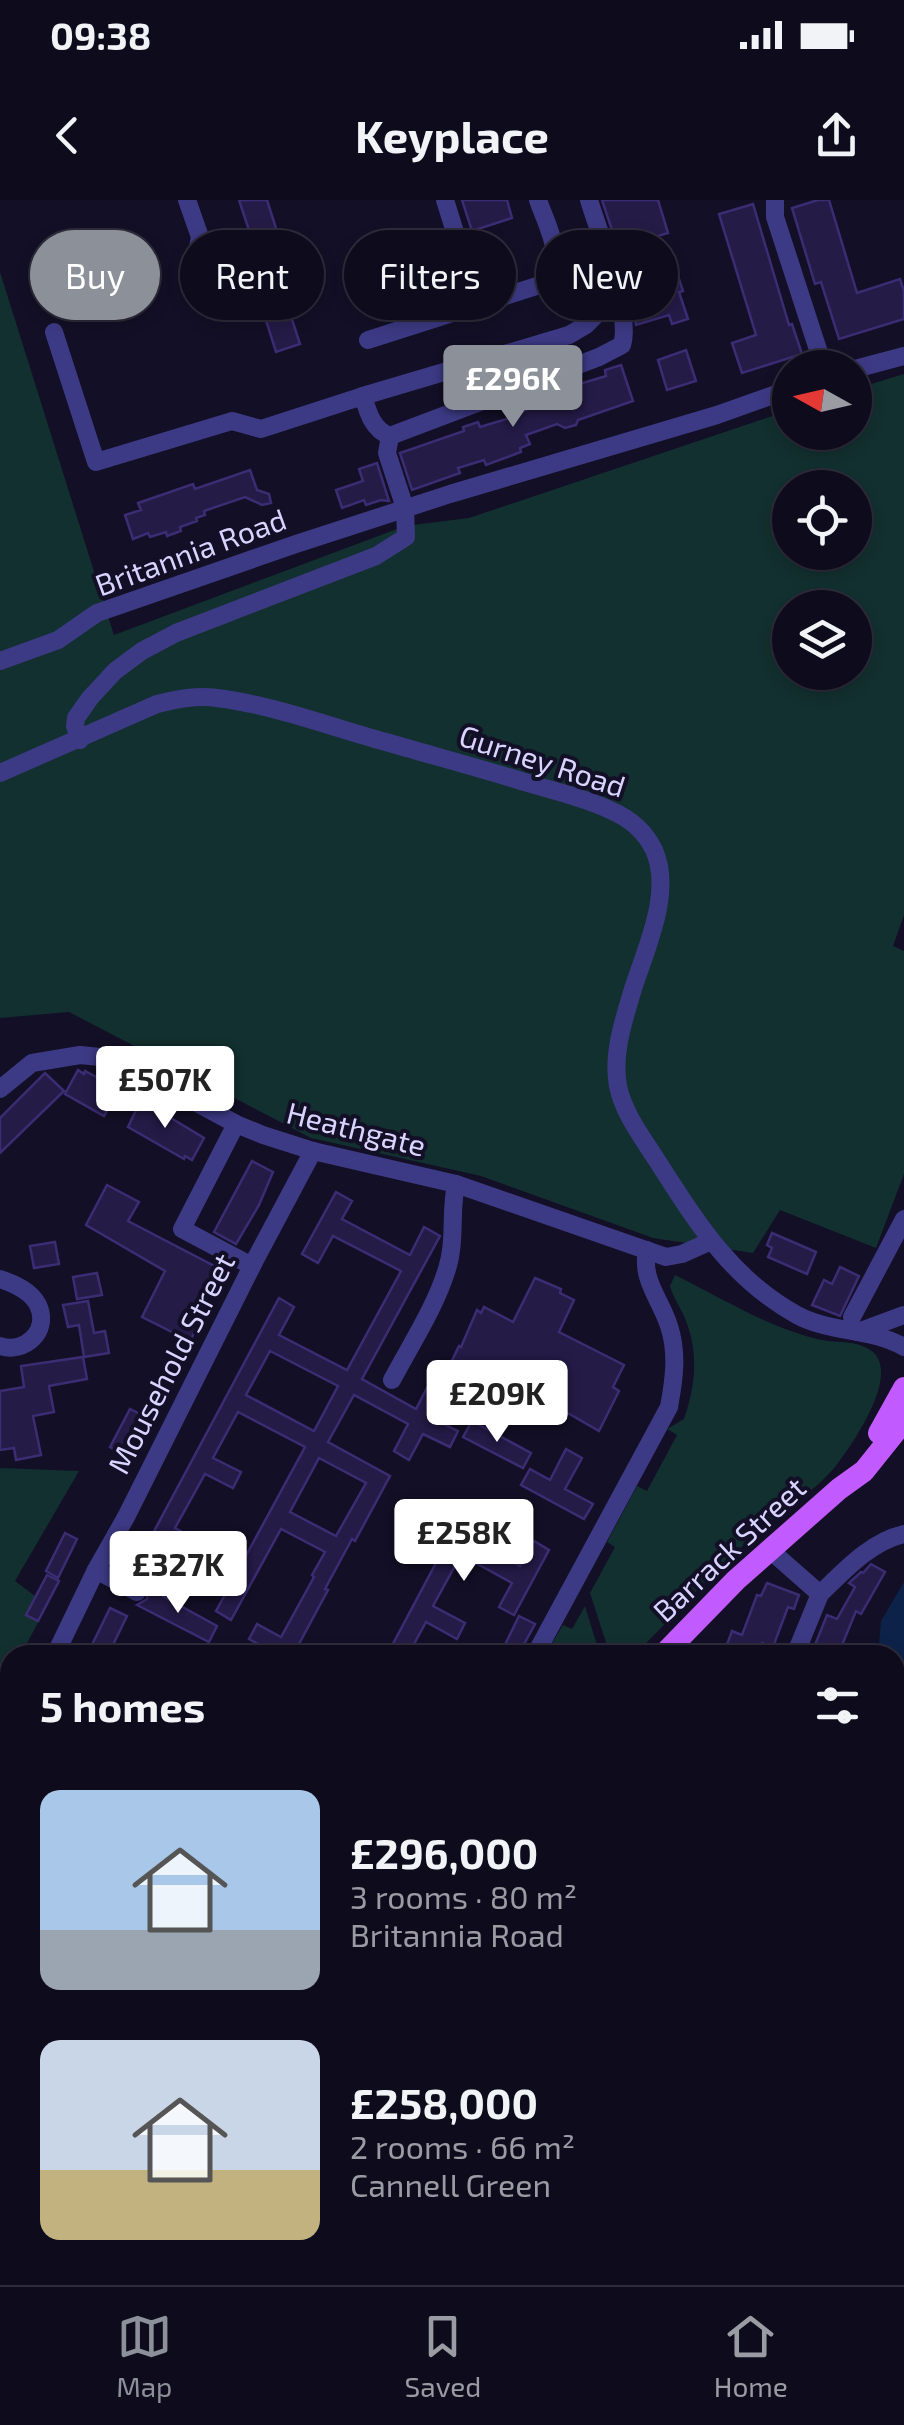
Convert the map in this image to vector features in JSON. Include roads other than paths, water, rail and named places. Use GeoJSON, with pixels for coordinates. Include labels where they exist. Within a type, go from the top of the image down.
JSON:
{"type":"FeatureCollection","features":[{"type":"Feature","properties":{"kind":"main road","name":"Barrack Street"},"geometry":{"type":"LineString","coordinates":[[840,1489],[904,1388]]}},
{"type":"Feature","properties":{"kind":"main road","name":"Barrack Street"},"geometry":{"type":"LineString","coordinates":[[673,1645],[736,1580],[864,1471],[904,1422]]}},
{"type":"Feature","properties":{"kind":"street"},"geometry":{"type":"LineString","coordinates":[[187,200],[198,230]]}},
{"type":"Feature","properties":{"kind":"street"},"geometry":{"type":"LineString","coordinates":[[444,200],[454,230]]}},
{"type":"Feature","properties":{"kind":"street"},"geometry":{"type":"LineString","coordinates":[[516,294],[541,286],[554,274],[557,262],[538,200]]}},
{"type":"Feature","properties":{"kind":"street"},"geometry":{"type":"LineString","coordinates":[[588,200],[598,230]]}},
{"type":"Feature","properties":{"kind":"street"},"geometry":{"type":"LineString","coordinates":[[775,200],[774,217],[818,350]]}},
{"type":"Feature","properties":{"kind":"street"},"geometry":{"type":"LineString","coordinates":[[368,340],[433,320]]}},
{"type":"Feature","properties":{"kind":"street"},"geometry":{"type":"LineString","coordinates":[[54,332],[96,462],[232,421],[261,428],[569,335],[591,320]]}},
{"type":"Feature","properties":{"kind":"street"},"geometry":{"type":"LineString","coordinates":[[364,396],[370,419],[390,436],[622,345],[622,320]]}},
{"type":"Feature","properties":{"kind":"street"},"geometry":{"type":"LineString","coordinates":[[872,364],[904,356]]}},
{"type":"Feature","properties":{"kind":"street","name":"Britannia Road"},"geometry":{"type":"LineString","coordinates":[[0,661],[58,640],[98,614],[405,508],[772,396]]}},
{"type":"Feature","properties":{"kind":"street"},"geometry":{"type":"LineString","coordinates":[[80,740],[76,718],[90,698],[142,651],[176,633],[376,556],[406,537],[405,508],[387,453],[390,436]]}},
{"type":"Feature","properties":{"kind":"street","name":"Gurney Road"},"geometry":{"type":"LineString","coordinates":[[0,773],[158,704],[212,697],[498,774],[584,800],[630,820],[653,847],[660,882],[654,922],[618,1042],[618,1085],[624,1106],[711,1241],[753,1285],[794,1314],[820,1326],[855,1324],[904,1347]]}},
{"type":"Feature","properties":{"kind":"street","name":"Heathgate"},"geometry":{"type":"LineString","coordinates":[[0,1089],[32,1063],[80,1055],[100,1056],[125,1064],[236,1124],[313,1152],[456,1184],[666,1257],[711,1241]]}},
{"type":"Feature","properties":{"kind":"street"},"geometry":{"type":"LineString","coordinates":[[236,1124],[182,1228],[259,1264]]}},
{"type":"Feature","properties":{"kind":"street","name":"Mousehold Street"},"geometry":{"type":"LineString","coordinates":[[60,1645],[259,1264],[313,1152]]}},
{"type":"Feature","properties":{"kind":"street"},"geometry":{"type":"LineString","coordinates":[[392,1380],[448,1268],[456,1184]]}},
{"type":"Feature","properties":{"kind":"street"},"geometry":{"type":"LineString","coordinates":[[855,1324],[881,1279],[904,1219]]}},
{"type":"Feature","properties":{"kind":"street"},"geometry":{"type":"LineString","coordinates":[[539,1645],[669,1408],[674,1353],[670,1328],[646,1275],[647,1250]]}},
{"type":"Feature","properties":{"kind":"street"},"geometry":{"type":"LineString","coordinates":[[0,1279],[28,1292],[38,1303],[42,1318],[31,1342],[19,1347],[0,1346]]}},
{"type":"Feature","properties":{"kind":"street"},"geometry":{"type":"LineString","coordinates":[[855,1324],[904,1316]]}},
{"type":"Feature","properties":{"kind":"street"},"geometry":{"type":"LineString","coordinates":[[799,1645],[820,1594],[880,1542],[904,1534]]}},
{"type":"Feature","properties":{"kind":"street"},"geometry":{"type":"LineString","coordinates":[[770,1550],[820,1594]]}},
{"type":"Feature","properties":{"kind":"street"},"geometry":{"type":"LineString","coordinates":[[96,1570],[138,1592]]}},
{"type":"Feature","properties":{"kind":"water"},"geometry":{"type":"Polygon","coordinates":[[[904,1582],[904,1645],[879,1645],[881,1621],[904,1582]]]}}]}
